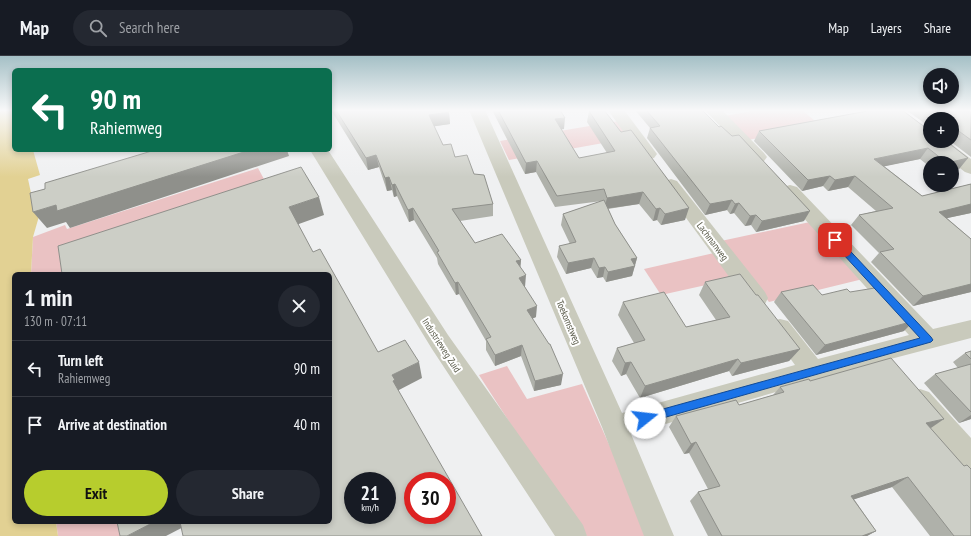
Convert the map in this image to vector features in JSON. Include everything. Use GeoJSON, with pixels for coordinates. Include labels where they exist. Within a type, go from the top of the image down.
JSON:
{"type":"FeatureCollection","features":[{"type":"Feature","properties":{"kind":"street","name":"Toekomstweg"},"geometry":{"type":"LineString","coordinates":[[487,132],[615,427],[658,536]]}},
{"type":"Feature","properties":{"kind":"street","name":"Lachmanweg"},"geometry":{"type":"LineString","coordinates":[[633,132],[722,254],[813,371]]}},
{"type":"Feature","properties":{"kind":"street"},"geometry":{"type":"LineString","coordinates":[[734,132],[928,340]]}},
{"type":"Feature","properties":{"kind":"street"},"geometry":{"type":"LineString","coordinates":[[945,148],[971,168]]}},
{"type":"Feature","properties":{"kind":"street","name":"Industrieweg Zuid"},"geometry":{"type":"LineString","coordinates":[[320,152],[440,342],[572,536]]}},
{"type":"Feature","properties":{"kind":"street"},"geometry":{"type":"LineString","coordinates":[[615,427],[813,371],[893,368],[928,340],[971,329]]}},
{"type":"Feature","properties":{"kind":"street"},"geometry":{"type":"LineString","coordinates":[[893,368],[971,458]]}},
{"type":"Feature","properties":{"kind":"shaded area"},"geometry":{"type":"Polygon","coordinates":[[[0,132],[12,132],[12,152],[34,152],[40,175],[28,179],[31,193],[42,206],[33,237],[31,272],[12,272],[12,524],[56,524],[58,536],[0,536],[0,132]]]}},
{"type":"Feature","properties":{"kind":"shaded area"},"geometry":{"type":"Polygon","coordinates":[[[551,132],[627,132],[631,138],[509,160],[500,141],[551,132]]]}},
{"type":"Feature","properties":{"kind":"shaded area"},"geometry":{"type":"Polygon","coordinates":[[[740,132],[788,132],[748,140],[740,132]]]}},
{"type":"Feature","properties":{"kind":"shaded area"},"geometry":{"type":"Polygon","coordinates":[[[258,168],[273,196],[65,267],[63,272],[31,272],[33,237],[65,225],[67,229],[258,168]]]}},
{"type":"Feature","properties":{"kind":"shaded area"},"geometry":{"type":"Polygon","coordinates":[[[810,222],[863,279],[769,302],[721,241],[810,222]]]}},
{"type":"Feature","properties":{"kind":"shaded area"},"geometry":{"type":"Polygon","coordinates":[[[714,253],[733,279],[661,295],[644,269],[714,253]]]}},
{"type":"Feature","properties":{"kind":"shaded area"},"geometry":{"type":"Polygon","coordinates":[[[507,366],[527,399],[582,384],[645,525],[645,536],[587,536],[566,510],[479,375],[507,366]]]}},
{"type":"Feature","properties":{"kind":"shaded area"},"geometry":{"type":"Polygon","coordinates":[[[56,524],[125,524],[127,536],[58,536],[56,524]]]}},
{"type":"Feature","properties":{"kind":"building"},"geometry":{"type":"Polygon","coordinates":[[[350,132],[437,132],[443,145],[451,144],[455,157],[467,155],[474,174],[484,175],[493,204],[452,209],[475,243],[502,234],[521,260],[516,261],[526,275],[519,278],[537,306],[527,310],[550,344],[563,374],[535,381],[522,345],[495,355],[486,339],[491,337],[458,282],[455,283],[437,252],[439,251],[413,208],[408,210],[395,184],[392,185],[389,177],[385,178],[376,155],[366,158],[350,132]]]}},
{"type":"Feature","properties":{"kind":"building"},"geometry":{"type":"Polygon","coordinates":[[[510,132],[563,132],[579,158],[615,151],[603,132],[633,132],[689,208],[665,214],[660,208],[656,209],[643,192],[607,198],[604,189],[557,196],[537,161],[526,163],[510,132]]]}},
{"type":"Feature","properties":{"kind":"building"},"geometry":{"type":"Polygon","coordinates":[[[653,132],[728,132],[732,136],[739,135],[810,211],[762,221],[756,215],[750,216],[739,203],[735,204],[732,200],[710,204],[653,132]]]}},
{"type":"Feature","properties":{"kind":"building"},"geometry":{"type":"Polygon","coordinates":[[[760,132],[923,132],[923,148],[928,148],[874,159],[922,196],[938,192],[959,192],[959,187],[971,184],[971,204],[939,212],[971,239],[971,284],[923,296],[880,252],[894,249],[859,215],[893,208],[855,176],[835,180],[830,176],[808,180],[760,132]]]}},
{"type":"Feature","properties":{"kind":"building"},"geometry":{"type":"Polygon","coordinates":[[[961,132],[971,132],[971,140],[961,132]]]}},
{"type":"Feature","properties":{"kind":"building"},"geometry":{"type":"Polygon","coordinates":[[[928,148],[955,148],[968,158],[959,160],[959,156],[938,156],[928,148]]]}},
{"type":"Feature","properties":{"kind":"building"},"geometry":{"type":"Polygon","coordinates":[[[148,152],[244,152],[57,211],[56,205],[33,212],[30,193],[45,189],[45,183],[148,152]]]}},
{"type":"Feature","properties":{"kind":"building"},"geometry":{"type":"Polygon","coordinates":[[[301,167],[319,197],[289,207],[313,252],[320,249],[378,352],[405,340],[419,362],[392,375],[395,380],[393,381],[445,472],[404,472],[404,524],[456,524],[456,491],[482,536],[183,536],[180,524],[332,524],[332,272],[62,272],[58,246],[301,167]]]}},
{"type":"Feature","properties":{"kind":"building"},"geometry":{"type":"Polygon","coordinates":[[[604,200],[615,224],[637,258],[631,259],[635,266],[608,272],[605,267],[599,268],[594,258],[568,263],[559,246],[576,242],[563,214],[604,200]]]}},
{"type":"Feature","properties":{"kind":"building"},"geometry":{"type":"Polygon","coordinates":[[[740,274],[800,349],[741,363],[738,359],[645,386],[631,362],[625,363],[617,348],[645,340],[623,302],[664,292],[686,327],[730,317],[705,282],[740,274]]]}},
{"type":"Feature","properties":{"kind":"building"},"geometry":{"type":"Polygon","coordinates":[[[813,285],[822,295],[847,289],[850,292],[881,287],[914,321],[825,345],[781,292],[813,285]]]}},
{"type":"Feature","properties":{"kind":"building"},"geometry":{"type":"Polygon","coordinates":[[[971,351],[971,359],[965,353],[971,351]]]}},
{"type":"Feature","properties":{"kind":"building"},"geometry":{"type":"Polygon","coordinates":[[[891,358],[944,419],[926,423],[964,466],[967,465],[971,469],[971,536],[954,536],[908,477],[851,496],[876,531],[862,536],[722,536],[698,492],[720,486],[696,442],[691,444],[676,416],[736,400],[739,405],[784,392],[780,387],[809,379],[810,381],[891,358]]]}},
{"type":"Feature","properties":{"kind":"building"},"geometry":{"type":"Polygon","coordinates":[[[971,364],[971,412],[935,374],[971,364]]]}},
{"type":"Feature","properties":{"kind":"building"},"geometry":{"type":"Polygon","coordinates":[[[117,524],[150,524],[127,536],[120,536],[117,524]]]}},
{"type":"Feature","properties":{"kind":"route"},"geometry":{"type":"LineString","coordinates":[[645,418],[879,352],[928,340],[835,240]]}}]}
